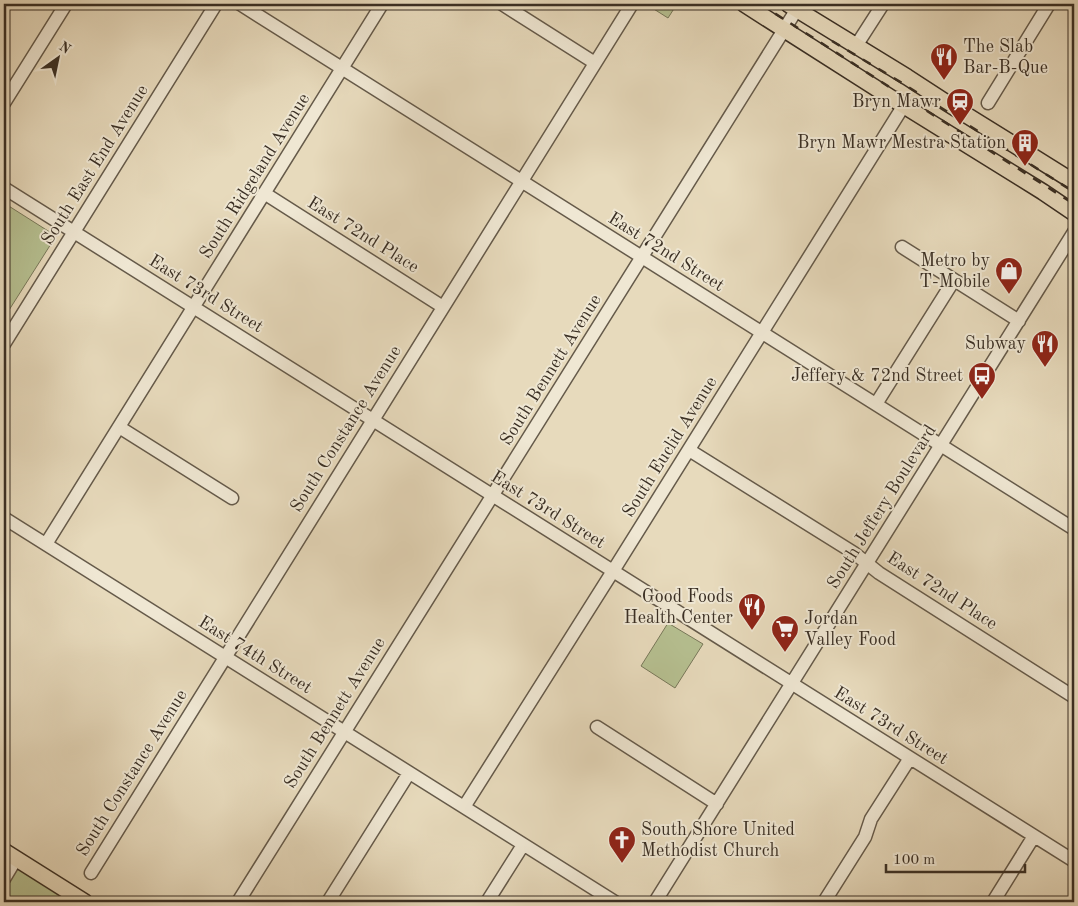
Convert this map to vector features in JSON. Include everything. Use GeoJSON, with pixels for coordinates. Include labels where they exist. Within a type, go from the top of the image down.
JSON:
{"type":"FeatureCollection","features":[{"type":"Feature","properties":{"kind":"main road"},"geometry":{"type":"LineString","coordinates":[[744,4],[1074,213]]}},
{"type":"Feature","properties":{"kind":"main road"},"geometry":{"type":"LineString","coordinates":[[792,6],[1074,182]]}},
{"type":"Feature","properties":{"kind":"main road"},"geometry":{"type":"LineString","coordinates":[[10,855],[85,902]]}},
{"type":"Feature","properties":{"kind":"street"},"geometry":{"type":"LineString","coordinates":[[4,103],[66,4]]}},
{"type":"Feature","properties":{"kind":"street","name":"South East End Avenue"},"geometry":{"type":"LineString","coordinates":[[4,344],[216,4]]}},
{"type":"Feature","properties":{"kind":"street","name":"East 72nd Street"},"geometry":{"type":"LineString","coordinates":[[240,4],[1074,529]]}},
{"type":"Feature","properties":{"kind":"street","name":"South Ridgeland Avenue"},"geometry":{"type":"LineString","coordinates":[[46,544],[382,4]]}},
{"type":"Feature","properties":{"kind":"street"},"geometry":{"type":"LineString","coordinates":[[502,4],[596,63]]}},
{"type":"Feature","properties":{"kind":"street","name":"South Constance Avenue"},"geometry":{"type":"LineString","coordinates":[[91,873],[632,4]]}},
{"type":"Feature","properties":{"kind":"street"},"geometry":{"type":"LineString","coordinates":[[856,46],[883,4]]}},
{"type":"Feature","properties":{"kind":"street"},"geometry":{"type":"LineString","coordinates":[[988,103],[1049,4]]}},
{"type":"Feature","properties":{"kind":"street","name":"South Bennett Avenue"},"geometry":{"type":"LineString","coordinates":[[238,902],[783,30],[792,6]]}},
{"type":"Feature","properties":{"kind":"street","name":"South Euclid Avenue"},"geometry":{"type":"LineString","coordinates":[[464,807],[904,105]]}},
{"type":"Feature","properties":{"kind":"street","name":"East 73rd Street"},"geometry":{"type":"LineString","coordinates":[[4,188],[1074,861]]}},
{"type":"Feature","properties":{"kind":"street","name":"East 72nd Place"},"geometry":{"type":"LineString","coordinates":[[264,193],[443,307]]}},
{"type":"Feature","properties":{"kind":"street","name":"South Jeffery Boulevard"},"geometry":{"type":"LineString","coordinates":[[655,902],[1074,232]]}},
{"type":"Feature","properties":{"kind":"street"},"geometry":{"type":"LineString","coordinates":[[902,248],[1019,321]]}},
{"type":"Feature","properties":{"kind":"street"},"geometry":{"type":"LineString","coordinates":[[876,404],[954,280]]}},
{"type":"Feature","properties":{"kind":"street"},"geometry":{"type":"LineString","coordinates":[[119,427],[232,498]]}},
{"type":"Feature","properties":{"kind":"street","name":"East 72nd Place"},"geometry":{"type":"LineString","coordinates":[[689,450],[854,553],[879,573],[1074,697]]}},
{"type":"Feature","properties":{"kind":"street","name":"East 74th Street"},"geometry":{"type":"LineString","coordinates":[[4,518],[615,902]]}},
{"type":"Feature","properties":{"kind":"street"},"geometry":{"type":"LineString","coordinates":[[597,727],[717,804]]}},
{"type":"Feature","properties":{"kind":"street"},"geometry":{"type":"LineString","coordinates":[[824,902],[865,836],[871,819],[910,758]]}},
{"type":"Feature","properties":{"kind":"street"},"geometry":{"type":"LineString","coordinates":[[328,902],[409,772]]}},
{"type":"Feature","properties":{"kind":"street"},"geometry":{"type":"LineString","coordinates":[[993,902],[1034,836]]}},
{"type":"Feature","properties":{"kind":"street"},"geometry":{"type":"LineString","coordinates":[[488,902],[523,844]]}},
{"type":"Feature","properties":{"kind":"street"},"geometry":{"type":"LineString","coordinates":[[4,879],[10,855]]}},
{"type":"Feature","properties":{"kind":"green space"},"geometry":{"type":"Polygon","coordinates":[[[651,4],[677,4],[668,18],[649,6],[651,4]]]}},
{"type":"Feature","properties":{"kind":"green space"},"geometry":{"type":"Polygon","coordinates":[[[4,203],[56,236],[4,318],[4,203]]]}},
{"type":"Feature","properties":{"kind":"green space"},"geometry":{"type":"Polygon","coordinates":[[[668,623],[703,644],[675,688],[641,666],[668,623]]]}},
{"type":"Feature","properties":{"kind":"green space"},"geometry":{"type":"Polygon","coordinates":[[[17,865],[77,902],[4,902],[4,886],[17,865]]]}},
{"type":"Feature","properties":{"kind":"railway"},"geometry":{"type":"LineString","coordinates":[[760,4],[1074,204]]}},
{"type":"Feature","properties":{"kind":"railway"},"geometry":{"type":"LineString","coordinates":[[832,41],[1074,192]]}},
{"type":"Feature","properties":{"kind":"place","name":"The Slab Bar-B-Que"},"geometry":{"type":"Point","coordinates":[944,81]}},
{"type":"Feature","properties":{"kind":"place","name":"Bryn Mawr"},"geometry":{"type":"Point","coordinates":[960,126]}},
{"type":"Feature","properties":{"kind":"place","name":"Bryn Mawr Mestra Station"},"geometry":{"type":"Point","coordinates":[1025,167]}},
{"type":"Feature","properties":{"kind":"place","name":"Metro by T-Mobile"},"geometry":{"type":"Point","coordinates":[1009,295]}},
{"type":"Feature","properties":{"kind":"place","name":"Subway"},"geometry":{"type":"Point","coordinates":[1045,368]}},
{"type":"Feature","properties":{"kind":"place","name":"Jeffery & 72nd Street"},"geometry":{"type":"Point","coordinates":[982,400]}},
{"type":"Feature","properties":{"kind":"place","name":"Good Foods Health Center"},"geometry":{"type":"Point","coordinates":[752,631]}},
{"type":"Feature","properties":{"kind":"place","name":"Jordan Valley Food"},"geometry":{"type":"Point","coordinates":[785,653]}},
{"type":"Feature","properties":{"kind":"place","name":"South Shore United Methodist Church"},"geometry":{"type":"Point","coordinates":[622,864]}}]}
